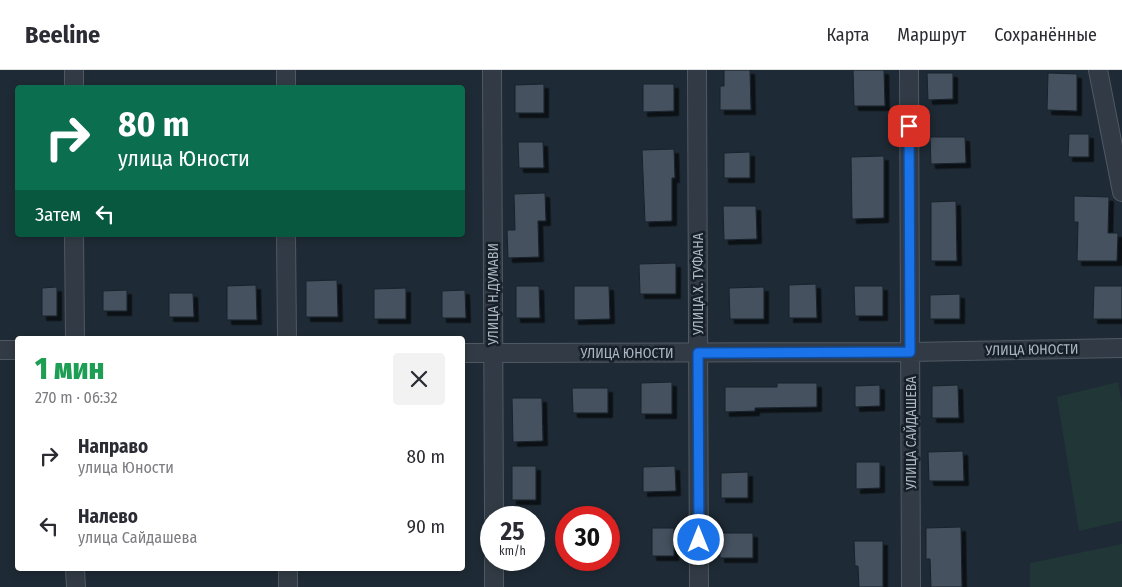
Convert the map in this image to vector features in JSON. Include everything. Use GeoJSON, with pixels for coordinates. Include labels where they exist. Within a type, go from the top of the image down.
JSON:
{"type":"FeatureCollection","features":[{"type":"Feature","properties":{"kind":"street"},"geometry":{"type":"LineString","coordinates":[[74,70],[74,85]]}},
{"type":"Feature","properties":{"kind":"street"},"geometry":{"type":"LineString","coordinates":[[286,70],[286,85]]}},
{"type":"Feature","properties":{"kind":"street","name":"УЛИЦА Н.ДУМАВИ"},"geometry":{"type":"LineString","coordinates":[[492,70],[494,506]]}},
{"type":"Feature","properties":{"kind":"street","name":"УЛИЦА Х. ТУФАНА"},"geometry":{"type":"LineString","coordinates":[[697,70],[699,587]]}},
{"type":"Feature","properties":{"kind":"street","name":"УЛИЦА САЙДАШЕВА"},"geometry":{"type":"LineString","coordinates":[[909,70],[911,587]]}},
{"type":"Feature","properties":{"kind":"street"},"geometry":{"type":"LineString","coordinates":[[1098,70],[1122,192]]}},
{"type":"Feature","properties":{"kind":"street"},"geometry":{"type":"LineString","coordinates":[[74,237],[75,336]]}},
{"type":"Feature","properties":{"kind":"street"},"geometry":{"type":"LineString","coordinates":[[286,237],[287,336]]}},
{"type":"Feature","properties":{"kind":"street","name":"УЛИЦА ЮНОСТИ"},"geometry":{"type":"LineString","coordinates":[[465,354],[910,352],[1122,348]]}},
{"type":"Feature","properties":{"kind":"street"},"geometry":{"type":"LineString","coordinates":[[0,350],[15,350]]}},
{"type":"Feature","properties":{"kind":"street"},"geometry":{"type":"LineString","coordinates":[[76,571],[76,587]]}},
{"type":"Feature","properties":{"kind":"street"},"geometry":{"type":"LineString","coordinates":[[288,571],[288,587]]}},
{"type":"Feature","properties":{"kind":"street"},"geometry":{"type":"LineString","coordinates":[[494,571],[494,587]]}},
{"type":"Feature","properties":{"kind":"green space"},"geometry":{"type":"Polygon","coordinates":[[[1118,382],[1122,404],[1122,521],[1079,531],[1057,397],[1118,382]]]}},
{"type":"Feature","properties":{"kind":"green space"},"geometry":{"type":"Polygon","coordinates":[[[1122,544],[1122,587],[1030,587],[1030,563],[1122,544]]]}},
{"type":"Feature","properties":{"kind":"building"},"geometry":{"type":"Polygon","coordinates":[[[724,70],[750,70],[751,110],[720,110],[720,86],[724,86],[724,70]]]}},
{"type":"Feature","properties":{"kind":"building"},"geometry":{"type":"Polygon","coordinates":[[[853,70],[884,70],[885,106],[854,106],[853,70]]]}},
{"type":"Feature","properties":{"kind":"building"},"geometry":{"type":"Polygon","coordinates":[[[927,73],[953,73],[953,99],[928,100],[927,73]]]}},
{"type":"Feature","properties":{"kind":"building"},"geometry":{"type":"Polygon","coordinates":[[[1048,73],[1077,74],[1077,111],[1047,110],[1048,73]]]}},
{"type":"Feature","properties":{"kind":"building"},"geometry":{"type":"Polygon","coordinates":[[[544,84],[544,113],[515,113],[515,85],[544,84]]]}},
{"type":"Feature","properties":{"kind":"building"},"geometry":{"type":"Polygon","coordinates":[[[643,84],[674,84],[674,111],[643,112],[643,84]]]}},
{"type":"Feature","properties":{"kind":"building"},"geometry":{"type":"Polygon","coordinates":[[[1069,134],[1089,134],[1089,157],[1068,157],[1069,134]]]}},
{"type":"Feature","properties":{"kind":"building"},"geometry":{"type":"Polygon","coordinates":[[[930,137],[965,137],[966,163],[931,164],[930,137]]]}},
{"type":"Feature","properties":{"kind":"building"},"geometry":{"type":"Polygon","coordinates":[[[518,142],[543,142],[544,168],[519,168],[518,142]]]}},
{"type":"Feature","properties":{"kind":"building"},"geometry":{"type":"Polygon","coordinates":[[[674,149],[675,178],[672,178],[672,221],[645,222],[642,150],[674,149]]]}},
{"type":"Feature","properties":{"kind":"building"},"geometry":{"type":"Polygon","coordinates":[[[750,152],[750,178],[724,178],[724,153],[750,152]]]}},
{"type":"Feature","properties":{"kind":"building"},"geometry":{"type":"Polygon","coordinates":[[[884,156],[884,218],[852,219],[851,157],[884,156]]]}},
{"type":"Feature","properties":{"kind":"building"},"geometry":{"type":"Polygon","coordinates":[[[545,193],[546,221],[538,221],[539,257],[508,258],[507,230],[515,230],[514,194],[545,193]]]}},
{"type":"Feature","properties":{"kind":"building"},"geometry":{"type":"Polygon","coordinates":[[[1074,196],[1109,197],[1108,233],[1118,233],[1117,261],[1077,261],[1078,222],[1074,222],[1074,196]]]}},
{"type":"Feature","properties":{"kind":"building"},"geometry":{"type":"Polygon","coordinates":[[[956,201],[957,261],[931,261],[931,202],[956,201]]]}},
{"type":"Feature","properties":{"kind":"building"},"geometry":{"type":"Polygon","coordinates":[[[723,206],[756,206],[757,239],[724,240],[723,206]]]}},
{"type":"Feature","properties":{"kind":"building"},"geometry":{"type":"Polygon","coordinates":[[[676,263],[676,294],[640,294],[639,264],[676,263]]]}},
{"type":"Feature","properties":{"kind":"building"},"geometry":{"type":"Polygon","coordinates":[[[337,280],[338,317],[306,317],[306,281],[337,280]]]}},
{"type":"Feature","properties":{"kind":"building"},"geometry":{"type":"Polygon","coordinates":[[[816,284],[817,318],[789,318],[789,285],[816,284]]]}},
{"type":"Feature","properties":{"kind":"building"},"geometry":{"type":"Polygon","coordinates":[[[256,285],[257,320],[227,320],[227,286],[256,285]]]}},
{"type":"Feature","properties":{"kind":"building"},"geometry":{"type":"Polygon","coordinates":[[[516,286],[539,286],[540,318],[516,318],[516,286]]]}},
{"type":"Feature","properties":{"kind":"building"},"geometry":{"type":"Polygon","coordinates":[[[574,286],[609,286],[610,319],[574,320],[574,286]]]}},
{"type":"Feature","properties":{"kind":"building"},"geometry":{"type":"Polygon","coordinates":[[[854,286],[883,286],[883,316],[855,316],[854,286]]]}},
{"type":"Feature","properties":{"kind":"building"},"geometry":{"type":"Polygon","coordinates":[[[1094,286],[1122,286],[1122,319],[1093,319],[1094,286]]]}},
{"type":"Feature","properties":{"kind":"building"},"geometry":{"type":"Polygon","coordinates":[[[57,287],[57,316],[42,316],[42,288],[57,287]]]}},
{"type":"Feature","properties":{"kind":"building"},"geometry":{"type":"Polygon","coordinates":[[[764,287],[764,319],[730,319],[729,288],[764,287]]]}},
{"type":"Feature","properties":{"kind":"building"},"geometry":{"type":"Polygon","coordinates":[[[406,288],[406,319],[374,319],[374,289],[406,288]]]}},
{"type":"Feature","properties":{"kind":"building"},"geometry":{"type":"Polygon","coordinates":[[[127,290],[127,311],[103,311],[103,291],[127,290]]]}},
{"type":"Feature","properties":{"kind":"building"},"geometry":{"type":"Polygon","coordinates":[[[465,290],[466,318],[442,318],[442,291],[465,290]]]}},
{"type":"Feature","properties":{"kind":"building"},"geometry":{"type":"Polygon","coordinates":[[[169,293],[193,293],[194,317],[169,317],[169,293]]]}},
{"type":"Feature","properties":{"kind":"building"},"geometry":{"type":"Polygon","coordinates":[[[960,294],[960,319],[930,319],[930,295],[960,294]]]}},
{"type":"Feature","properties":{"kind":"building"},"geometry":{"type":"Polygon","coordinates":[[[672,382],[672,414],[641,414],[641,383],[672,382]]]}},
{"type":"Feature","properties":{"kind":"building"},"geometry":{"type":"Polygon","coordinates":[[[777,383],[817,383],[817,407],[755,408],[755,411],[725,412],[725,387],[777,387],[777,383]]]}},
{"type":"Feature","properties":{"kind":"building"},"geometry":{"type":"Polygon","coordinates":[[[880,385],[880,406],[855,407],[855,386],[880,385]]]}},
{"type":"Feature","properties":{"kind":"building"},"geometry":{"type":"Polygon","coordinates":[[[958,385],[959,418],[932,418],[932,386],[958,385]]]}},
{"type":"Feature","properties":{"kind":"building"},"geometry":{"type":"Polygon","coordinates":[[[572,388],[608,388],[608,413],[573,413],[572,388]]]}},
{"type":"Feature","properties":{"kind":"building"},"geometry":{"type":"Polygon","coordinates":[[[512,398],[542,398],[543,441],[513,442],[512,398]]]}},
{"type":"Feature","properties":{"kind":"building"},"geometry":{"type":"Polygon","coordinates":[[[963,451],[964,481],[929,481],[928,452],[963,451]]]}},
{"type":"Feature","properties":{"kind":"building"},"geometry":{"type":"Polygon","coordinates":[[[856,462],[880,462],[880,488],[856,489],[856,462]]]}},
{"type":"Feature","properties":{"kind":"building"},"geometry":{"type":"Polygon","coordinates":[[[512,466],[536,466],[536,500],[512,500],[512,466]]]}},
{"type":"Feature","properties":{"kind":"building"},"geometry":{"type":"Polygon","coordinates":[[[675,466],[676,491],[643,492],[643,467],[675,466]]]}},
{"type":"Feature","properties":{"kind":"building"},"geometry":{"type":"Polygon","coordinates":[[[748,472],[748,498],[721,498],[721,473],[748,472]]]}},
{"type":"Feature","properties":{"kind":"building"},"geometry":{"type":"Polygon","coordinates":[[[961,527],[962,587],[931,587],[930,559],[926,559],[926,528],[961,527]]]}},
{"type":"Feature","properties":{"kind":"building"},"geometry":{"type":"Polygon","coordinates":[[[652,528],[674,528],[674,556],[652,556],[652,528]]]}},
{"type":"Feature","properties":{"kind":"building"},"geometry":{"type":"Polygon","coordinates":[[[720,533],[753,533],[753,558],[720,558],[720,533]]]}},
{"type":"Feature","properties":{"kind":"building"},"geometry":{"type":"Polygon","coordinates":[[[854,541],[883,541],[883,587],[859,587],[858,566],[855,566],[854,541]]]}},
{"type":"Feature","properties":{"kind":"route"},"geometry":{"type":"LineString","coordinates":[[699,540],[698,353],[910,352],[909,126]]}}]}
